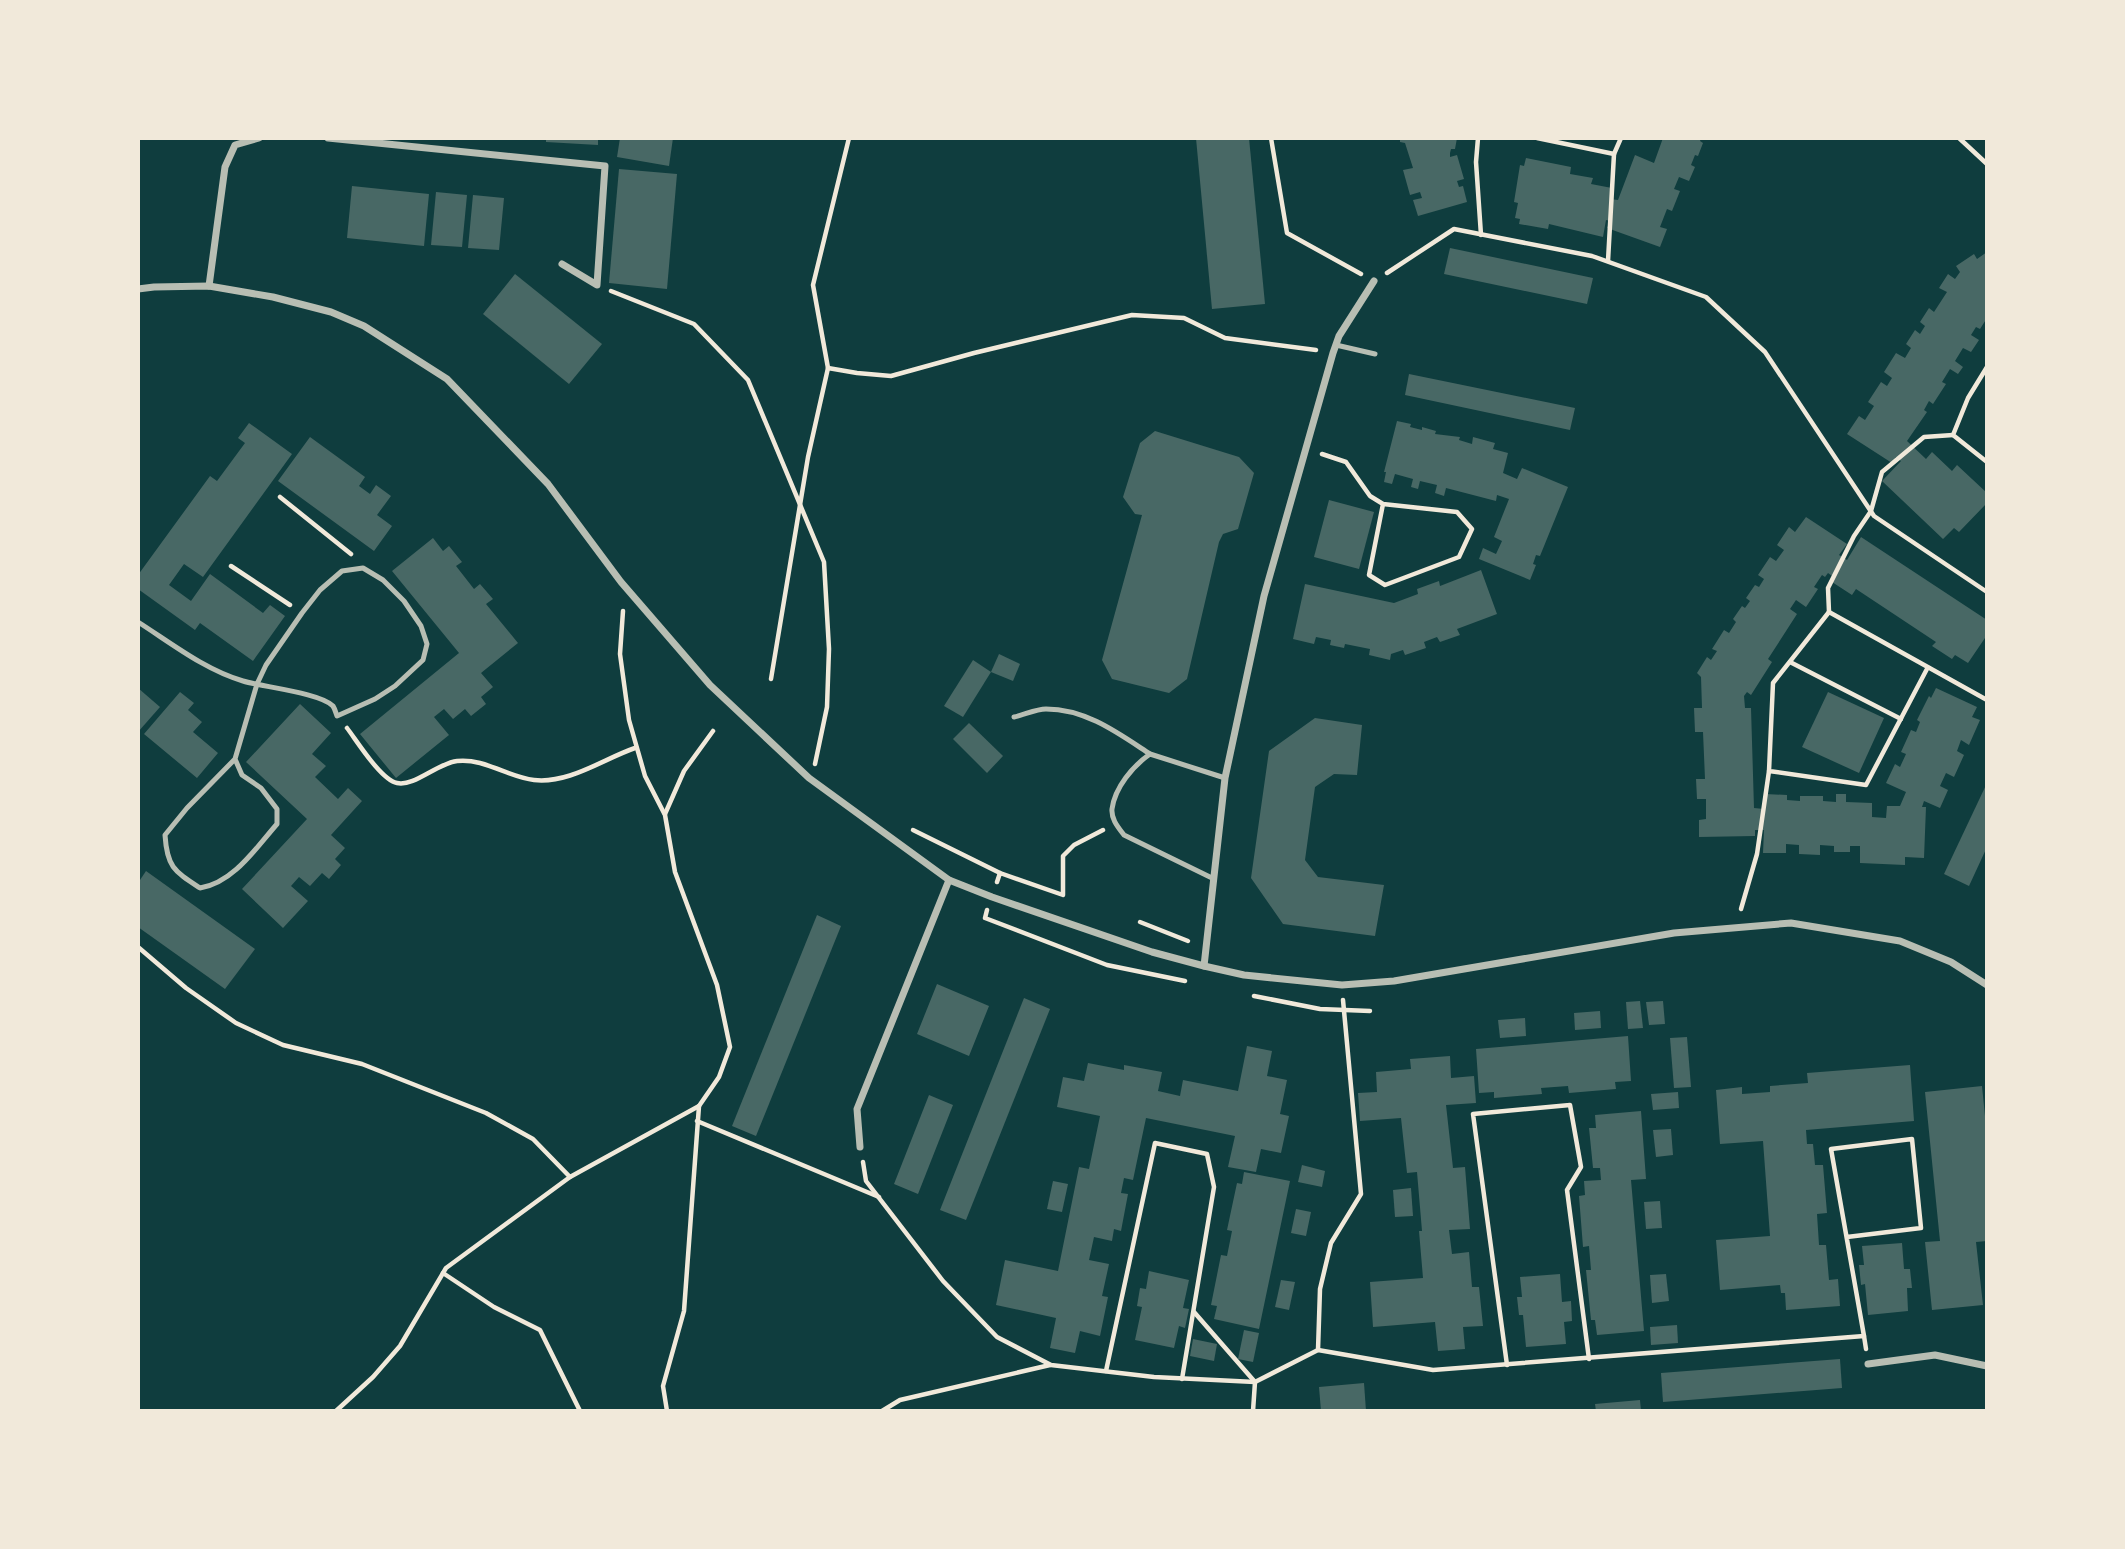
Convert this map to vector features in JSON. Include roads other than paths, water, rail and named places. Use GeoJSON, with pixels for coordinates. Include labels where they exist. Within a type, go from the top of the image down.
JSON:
{"type":"FeatureCollection","features":[{"type":"Feature","properties":{"kind":"street"},"geometry":{"type":"LineString","coordinates":[[209,286],[225,167],[235,145],[259,138]]}},
{"type":"Feature","properties":{"kind":"street"},"geometry":{"type":"LineString","coordinates":[[328,138],[605,166],[597,285],[562,264]]}},
{"type":"Feature","properties":{"kind":"street"},"geometry":{"type":"LineString","coordinates":[[1204,966],[1225,778],[1264,596],[1334,349],[1374,281]]}},
{"type":"Feature","properties":{"kind":"street"},"geometry":{"type":"LineString","coordinates":[[138,289],[209,286],[273,297],[331,312],[365,326],[447,379],[548,484],[621,582],[710,685],[809,778],[949,880],[992,897],[1204,966],[1244,975],[1342,985],[1394,981],[1674,933],[1791,923],[1900,941],[1951,961],[1987,985]]}},
{"type":"Feature","properties":{"kind":"street"},"geometry":{"type":"LineString","coordinates":[[860,1147],[856,1109],[949,880]]}},
{"type":"Feature","properties":{"kind":"street"},"geometry":{"type":"LineString","coordinates":[[1868,1364],[1935,1356],[1987,1366]]}},
{"type":"Feature","properties":{"kind":"lane"},"geometry":{"type":"LineString","coordinates":[[1334,349],[1375,354]]}},
{"type":"Feature","properties":{"kind":"lane"},"geometry":{"type":"LineString","coordinates":[[138,622],[214,670],[257,684],[319,698],[333,706],[337,716],[395,687],[423,660],[427,644],[421,626],[404,601],[383,580],[363,568],[342,571],[320,590],[266,664],[257,684],[235,759],[187,808],[165,835],[166,857],[180,874],[200,888],[215,886],[235,871],[277,824],[277,809],[261,788],[242,775],[235,759]]}},
{"type":"Feature","properties":{"kind":"lane"},"geometry":{"type":"LineString","coordinates":[[1014,717],[1044,709],[1079,713],[1112,729],[1150,754],[1225,778]]}},
{"type":"Feature","properties":{"kind":"lane"},"geometry":{"type":"LineString","coordinates":[[1150,754],[1136,764],[1123,782],[1112,810],[1115,824],[1124,835],[1212,878]]}}]}
